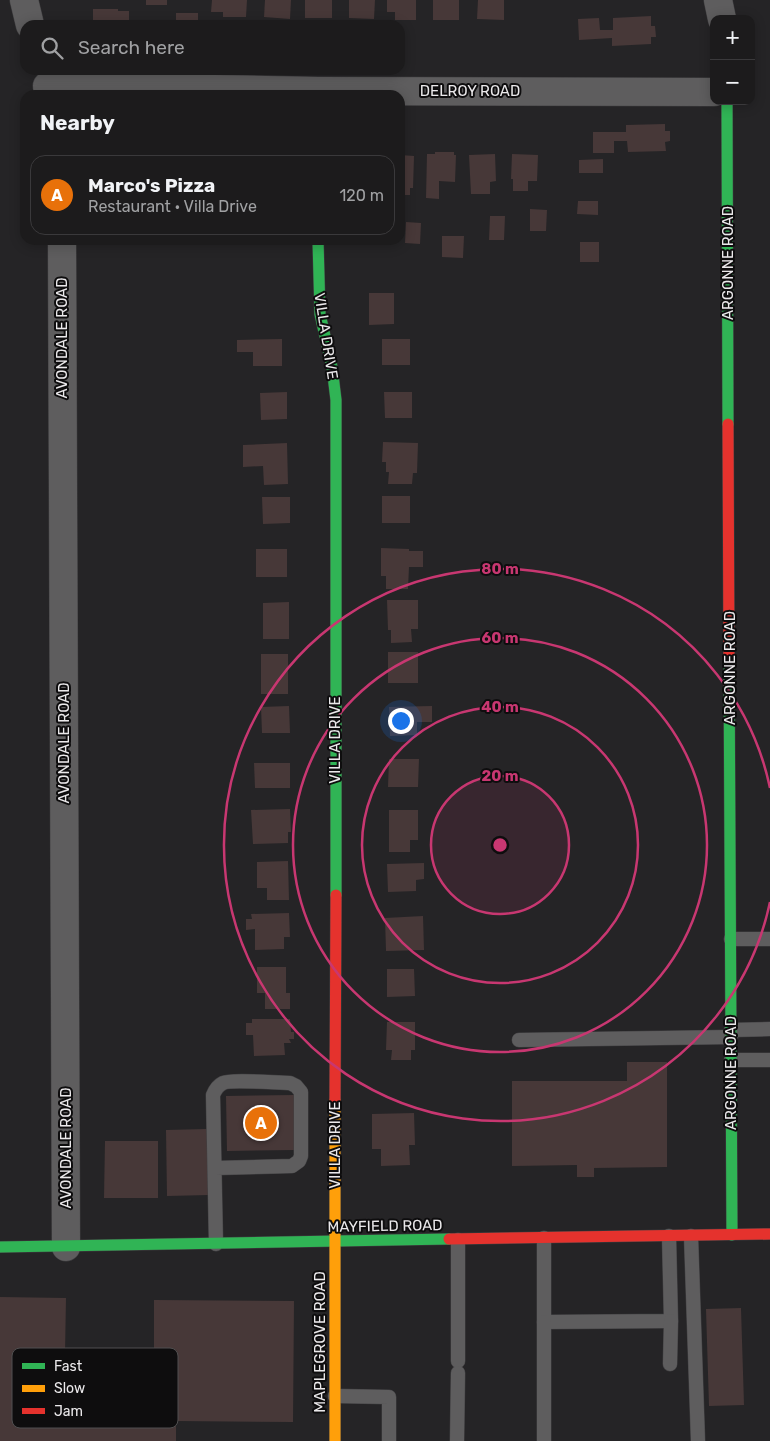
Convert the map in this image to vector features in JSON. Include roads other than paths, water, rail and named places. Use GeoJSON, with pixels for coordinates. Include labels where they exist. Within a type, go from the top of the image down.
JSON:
{"type":"FeatureCollection","features":[{"type":"Feature","properties":{"kind":"street"},"geometry":{"type":"LineString","coordinates":[[24,0],[29,20]]}},
{"type":"Feature","properties":{"kind":"street"},"geometry":{"type":"LineString","coordinates":[[718,0],[721,15]]}},
{"type":"Feature","properties":{"kind":"street","name":"DELROY ROAD"},"geometry":{"type":"LineString","coordinates":[[46,84],[227,90]]}},
{"type":"Feature","properties":{"kind":"street","name":"DELROY ROAD"},"geometry":{"type":"LineString","coordinates":[[405,93],[710,92]]}},
{"type":"Feature","properties":{"kind":"street","name":"ARGONNE ROAD"},"geometry":{"type":"LineString","coordinates":[[727,105],[732,1235]]}},
{"type":"Feature","properties":{"kind":"street","name":"AVONDALE ROAD"},"geometry":{"type":"LineString","coordinates":[[62,245],[66,1247]]}},
{"type":"Feature","properties":{"kind":"street","name":"VILLA DRIVE"},"geometry":{"type":"LineString","coordinates":[[318,245],[320,314],[332,367],[336,400],[335,1242]]}},
{"type":"Feature","properties":{"kind":"street","name":"MAYFIELD ROAD"},"geometry":{"type":"LineString","coordinates":[[0,1246],[66,1247],[770,1234]]}},
{"type":"Feature","properties":{"kind":"street","name":"MAPLEGROVE ROAD"},"geometry":{"type":"LineString","coordinates":[[335,1242],[335,1441]]}},
{"type":"Feature","properties":{"kind":"lane"},"geometry":{"type":"LineString","coordinates":[[731,939],[770,939]]}},
{"type":"Feature","properties":{"kind":"lane"},"geometry":{"type":"LineString","coordinates":[[520,1040],[731,1034],[770,1029]]}},
{"type":"Feature","properties":{"kind":"lane"},"geometry":{"type":"LineString","coordinates":[[731,1060],[770,1060]]}},
{"type":"Feature","properties":{"kind":"lane"},"geometry":{"type":"LineString","coordinates":[[214,1168],[292,1166],[299,1161],[301,1156],[301,1092],[296,1086],[290,1083],[223,1082],[216,1088],[213,1095],[214,1168],[216,1244]]}},
{"type":"Feature","properties":{"kind":"lane"},"geometry":{"type":"LineString","coordinates":[[669,1236],[670,1364]]}},
{"type":"Feature","properties":{"kind":"lane"},"geometry":{"type":"LineString","coordinates":[[691,1236],[698,1441]]}},
{"type":"Feature","properties":{"kind":"lane"},"geometry":{"type":"LineString","coordinates":[[544,1238],[544,1441]]}},
{"type":"Feature","properties":{"kind":"lane"},"geometry":{"type":"LineString","coordinates":[[457,1441],[458,1240]]}},
{"type":"Feature","properties":{"kind":"lane"},"geometry":{"type":"LineString","coordinates":[[544,1322],[671,1321]]}},
{"type":"Feature","properties":{"kind":"lane"},"geometry":{"type":"LineString","coordinates":[[335,1396],[389,1397],[389,1441]]}},
{"type":"Feature","properties":{"kind":"place","name":"Marco's Pizza"},"geometry":{"type":"Point","coordinates":[261,1123]}}]}
